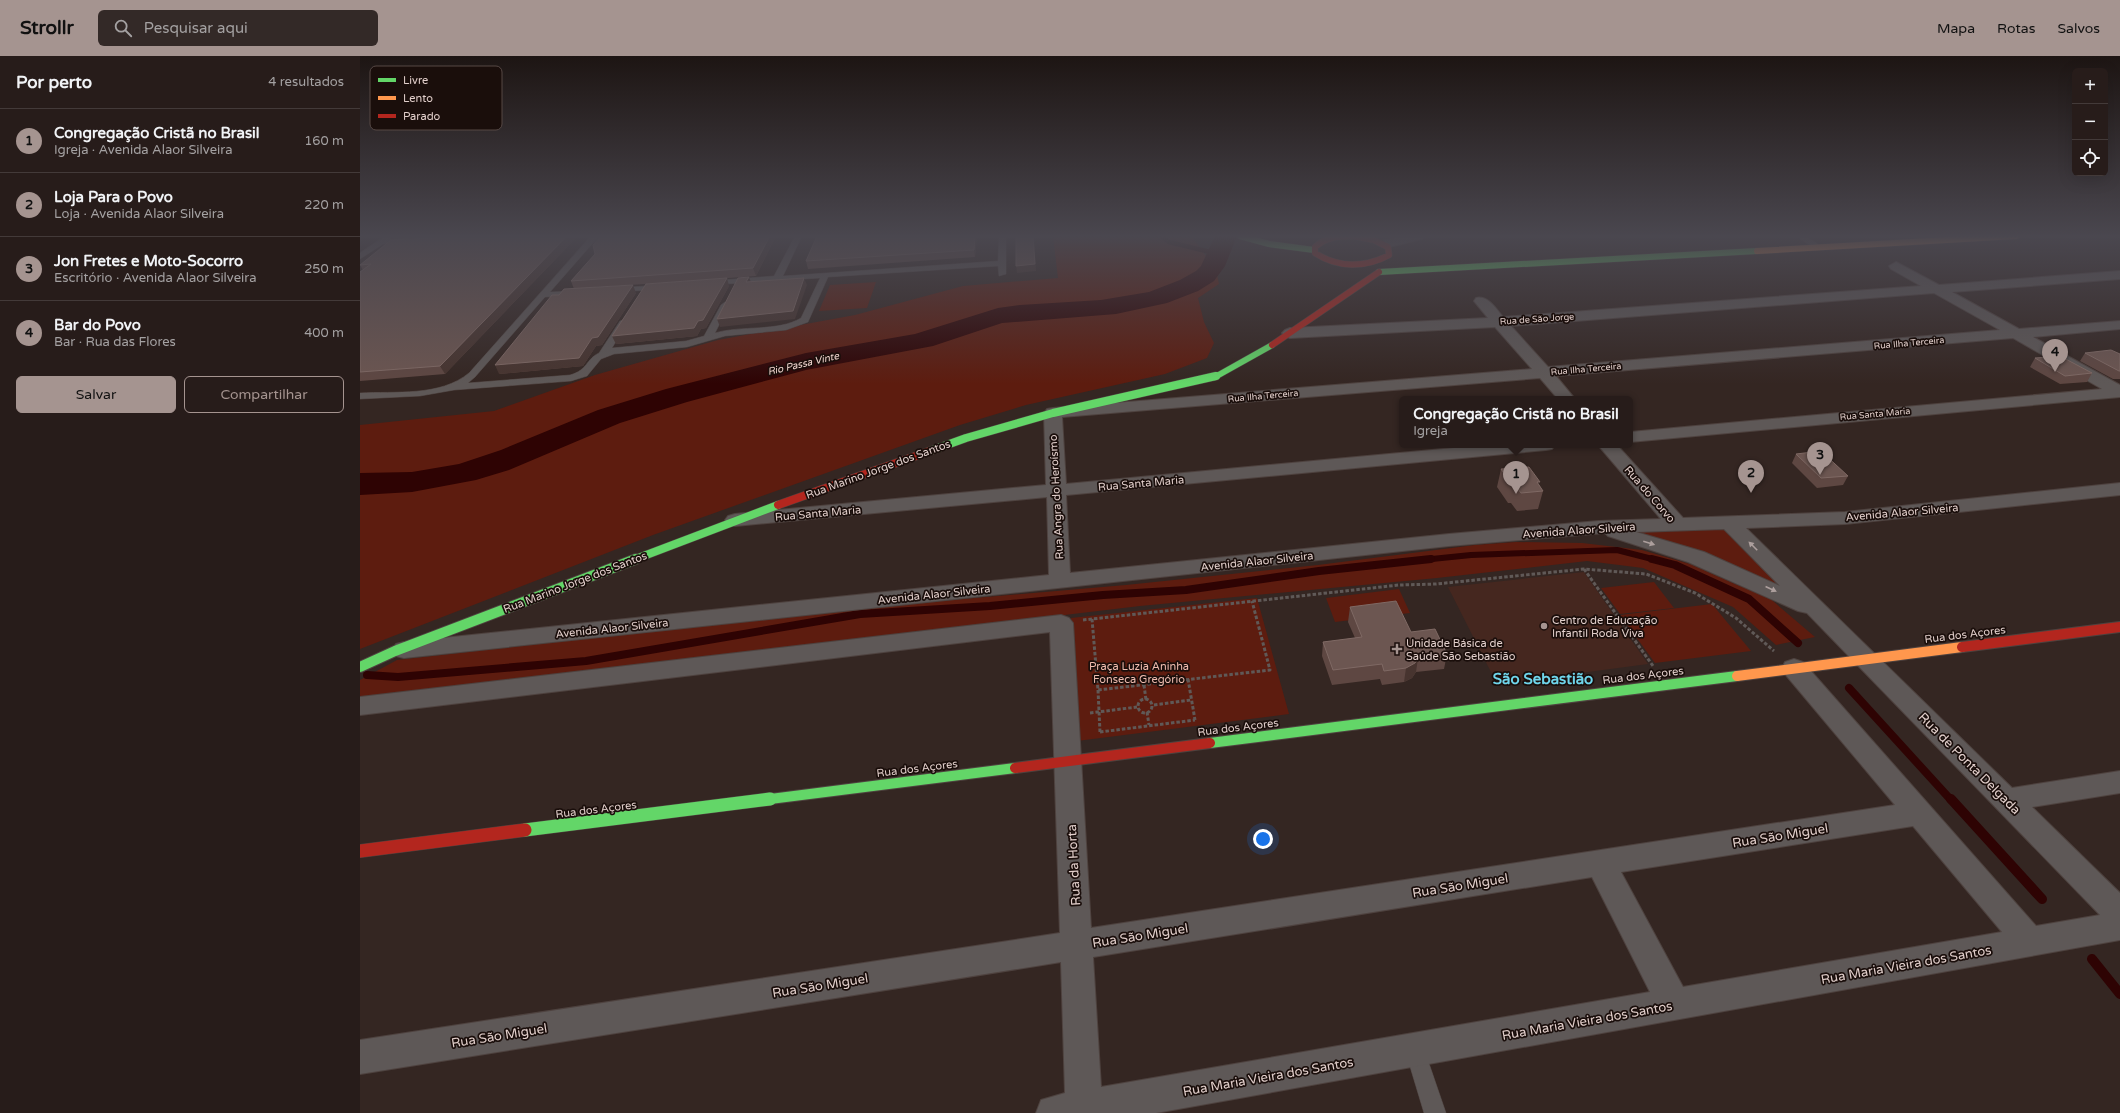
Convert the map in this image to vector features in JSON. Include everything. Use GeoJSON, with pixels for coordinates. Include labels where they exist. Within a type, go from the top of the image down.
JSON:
{"type":"FeatureCollection","features":[{"type":"Feature","properties":{"kind":"street","name":"Rua Marino Jorge dos Santos"},"geometry":{"type":"LineString","coordinates":[[360,667],[394,651],[735,520],[966,438],[1053,413],[1214,377],[1235,367],[1290,333],[1359,285]]}},
{"type":"Feature","properties":{"kind":"street"},"geometry":{"type":"LineString","coordinates":[[1931,285],[2120,392]]}},
{"type":"Feature","properties":{"kind":"street","name":"Rua de São Jorge"},"geometry":{"type":"LineString","coordinates":[[1290,333],[1499,322],[1974,285]]}},
{"type":"Feature","properties":{"kind":"street"},"geometry":{"type":"LineString","coordinates":[[1481,301],[1564,396]]}},
{"type":"Feature","properties":{"kind":"street","name":"Rua Ilha Terceira"},"geometry":{"type":"LineString","coordinates":[[1053,413],[2120,325]]}},
{"type":"Feature","properties":{"kind":"street","name":"Rua Santa Maria"},"geometry":{"type":"LineString","coordinates":[[1633,437],[2120,392]]}},
{"type":"Feature","properties":{"kind":"street","name":"Rua Angra do Heroísmo"},"geometry":{"type":"LineString","coordinates":[[1053,413],[1060,581]]}},
{"type":"Feature","properties":{"kind":"street","name":"Rua Santa Maria"},"geometry":{"type":"LineString","coordinates":[[735,520],[1513,448]]}},
{"type":"Feature","properties":{"kind":"street","name":"Rua do Corvo"},"geometry":{"type":"LineString","coordinates":[[1610,448],[1678,525]]}},
{"type":"Feature","properties":{"kind":"street","name":"Avenida Alaor Silveira"},"geometry":{"type":"LineString","coordinates":[[394,651],[1449,540],[1599,527],[1731,524],[1902,514],[2120,489]]}},
{"type":"Feature","properties":{"kind":"street","name":"Rua de Ponta Delgada"},"geometry":{"type":"LineString","coordinates":[[1731,524],[2120,914]]}},
{"type":"Feature","properties":{"kind":"street","name":"Rua de Ponta Delgada"},"geometry":{"type":"LineString","coordinates":[[1599,527],[1696,557],[1820,612]]}},
{"type":"Feature","properties":{"kind":"street"},"geometry":{"type":"LineString","coordinates":[[360,706],[1061,623]]}},
{"type":"Feature","properties":{"kind":"street","name":"Rua da Horta"},"geometry":{"type":"LineString","coordinates":[[1061,623],[1077,945],[1069,1110]]}},
{"type":"Feature","properties":{"kind":"street","name":"Rua dos Açores"},"geometry":{"type":"LineString","coordinates":[[360,851],[2120,627]]}},
{"type":"Feature","properties":{"kind":"street"},"geometry":{"type":"LineString","coordinates":[[1794,668],[2030,942]]}},
{"type":"Feature","properties":{"kind":"street"},"geometry":{"type":"LineString","coordinates":[[2007,800],[2120,782]]}},
{"type":"Feature","properties":{"kind":"street","name":"Rua São Miguel"},"geometry":{"type":"LineString","coordinates":[[360,1057],[1919,813]]}},
{"type":"Feature","properties":{"kind":"street"},"geometry":{"type":"LineString","coordinates":[[1600,863],[1674,1004]]}},
{"type":"Feature","properties":{"kind":"street","name":"Rua Maria Vieira dos Santos"},"geometry":{"type":"LineString","coordinates":[[1069,1110],[2120,926]]}},
{"type":"Feature","properties":{"kind":"lane"},"geometry":{"type":"LineString","coordinates":[[453,387],[472,375],[550,285]]}},
{"type":"Feature","properties":{"kind":"lane"},"geometry":{"type":"LineString","coordinates":[[710,285],[733,288],[746,285]]}},
{"type":"Feature","properties":{"kind":"lane"},"geometry":{"type":"LineString","coordinates":[[360,396],[572,378],[587,372],[598,357],[604,353],[620,349],[687,344],[724,333],[786,327],[805,320],[821,285]]}},
{"type":"Feature","properties":{"kind":"lane"},"geometry":{"type":"LineString","coordinates":[[608,290],[668,286]]}},
{"type":"Feature","properties":{"kind":"lane"},"geometry":{"type":"LineString","coordinates":[[637,301],[645,288]]}},
{"type":"Feature","properties":{"kind":"lane"},"geometry":{"type":"LineString","coordinates":[[708,337],[733,288]]}},
{"type":"Feature","properties":{"kind":"lane"},"geometry":{"type":"LineString","coordinates":[[541,295],[586,292]]}},
{"type":"Feature","properties":{"kind":"lane"},"geometry":{"type":"LineString","coordinates":[[604,353],[628,314]]}},
{"type":"Feature","properties":{"kind":"lane"},"geometry":{"type":"LineString","coordinates":[[1415,1050],[1435,1113]]}},
{"type":"Feature","properties":{"kind":"path"},"geometry":{"type":"LineString","coordinates":[[1584,569],[1666,685]]}},
{"type":"Feature","properties":{"kind":"path"},"geometry":{"type":"LineString","coordinates":[[1061,623],[1399,585],[1436,584],[1584,569],[1646,574],[1695,593],[1736,618],[1794,668]]}},
{"type":"Feature","properties":{"kind":"path"},"geometry":{"type":"LineString","coordinates":[[1098,690],[1270,670],[1252,602]]}},
{"type":"Feature","properties":{"kind":"path"},"geometry":{"type":"LineString","coordinates":[[1092,620],[1102,756]]}},
{"type":"Feature","properties":{"kind":"path"},"geometry":{"type":"LineString","coordinates":[[1188,679],[1199,744]]}},
{"type":"Feature","properties":{"kind":"path"},"geometry":{"type":"LineString","coordinates":[[1144,685],[1146,700]]}},
{"type":"Feature","properties":{"kind":"path"},"geometry":{"type":"LineString","coordinates":[[1146,700],[1154,705],[1191,700]]}},
{"type":"Feature","properties":{"kind":"path"},"geometry":{"type":"LineString","coordinates":[[1065,716],[1137,707],[1139,703],[1146,700]]}},
{"type":"Feature","properties":{"kind":"path"},"geometry":{"type":"LineString","coordinates":[[1137,707],[1142,712],[1147,712],[1152,709],[1154,705]]}},
{"type":"Feature","properties":{"kind":"path"},"geometry":{"type":"LineString","coordinates":[[1100,732],[1195,720]]}},
{"type":"Feature","properties":{"kind":"shaded area","name":"Centro de Educação Infantil Roda Viva"},"geometry":{"type":"Polygon","coordinates":[[[1584,572],[1648,664],[1497,684],[1448,587],[1584,572]]]}},
{"type":"Feature","properties":{"kind":"green space"},"geometry":{"type":"Polygon","coordinates":[[[830,285],[875,285],[867,308],[819,311],[830,285]]]}},
{"type":"Feature","properties":{"kind":"green space"},"geometry":{"type":"Polygon","coordinates":[[[1217,285],[1198,298],[1204,322],[1214,343],[1207,358],[1165,374],[1026,405],[960,425],[653,535],[360,649],[360,425],[494,411],[595,375],[718,340],[855,315],[963,286],[1217,285]]]}},
{"type":"Feature","properties":{"kind":"green space"},"geometry":{"type":"Polygon","coordinates":[[[1727,527],[1786,590],[1640,532],[1641,530],[1727,527]]]}},
{"type":"Feature","properties":{"kind":"green space"},"geometry":{"type":"Polygon","coordinates":[[[1516,542],[1582,543],[1642,550],[1690,564],[1767,596],[1815,637],[1776,645],[1733,607],[1643,568],[1587,561],[1437,578],[1140,606],[360,699],[360,680],[397,660],[837,610],[1126,585],[1318,565],[1475,545],[1516,542]]]}},
{"type":"Feature","properties":{"kind":"green space"},"geometry":{"type":"Polygon","coordinates":[[[1654,582],[1674,608],[1620,614],[1601,588],[1654,582]]]}},
{"type":"Feature","properties":{"kind":"green space"},"geometry":{"type":"Polygon","coordinates":[[[1399,589],[1410,613],[1335,622],[1326,598],[1399,589]]]}},
{"type":"Feature","properties":{"kind":"green space","name":"Praça Luzia Aninha Fonseca Gregório"},"geometry":{"type":"Polygon","coordinates":[[[1257,598],[1289,714],[1077,741],[1071,618],[1257,598]]]}},
{"type":"Feature","properties":{"kind":"green space"},"geometry":{"type":"Polygon","coordinates":[[[1712,604],[1751,651],[1655,663],[1620,615],[1712,604]]]}},
{"type":"Feature","properties":{"kind":"building"},"geometry":{"type":"Polygon","coordinates":[[[360,285],[519,285],[440,366],[360,372],[360,285]]]}},
{"type":"Feature","properties":{"kind":"building"},"geometry":{"type":"Polygon","coordinates":[[[633,285],[598,337],[592,338],[579,358],[495,365],[552,295],[559,295],[564,289],[633,285]]]}},
{"type":"Feature","properties":{"kind":"building"},"geometry":{"type":"Polygon","coordinates":[[[645,285],[723,285],[703,320],[698,321],[694,328],[612,336],[645,285]]]}},
{"type":"Feature","properties":{"kind":"building"},"geometry":{"type":"Polygon","coordinates":[[[734,285],[802,285],[793,311],[717,319],[734,285]]]}},
{"type":"Feature","properties":{"kind":"building"},"geometry":{"type":"Polygon","coordinates":[[[2111,350],[2120,354],[2120,371],[2085,353],[2111,350]]]}},
{"type":"Feature","properties":{"kind":"building"},"geometry":{"type":"Polygon","coordinates":[[[2060,356],[2092,373],[2065,376],[2035,358],[2060,356]]]}},
{"type":"Feature","properties":{"kind":"building"},"geometry":{"type":"Polygon","coordinates":[[[1821,451],[1848,476],[1821,478],[1796,454],[1821,451]]]}},
{"type":"Feature","properties":{"kind":"building"},"geometry":{"type":"Polygon","coordinates":[[[1529,467],[1540,482],[1537,482],[1543,491],[1521,493],[1515,485],[1512,485],[1501,469],[1529,467]]]}},
{"type":"Feature","properties":{"kind":"building","name":"Unidade Básica de Saúde São Sebastião"},"geometry":{"type":"Polygon","coordinates":[[[1396,601],[1411,632],[1435,629],[1447,654],[1418,658],[1415,663],[1406,668],[1384,671],[1382,664],[1333,670],[1323,642],[1362,637],[1350,607],[1396,601]]]}},
{"type":"Feature","properties":{"kind":"waterway","name":"Rio Passa Vinte"},"geometry":{"type":"LineString","coordinates":[[360,484],[429,480],[481,469],[577,429],[626,411],[754,374],[843,354],[923,340],[979,321],[1006,314],[1101,308],[1130,304],[1172,293],[1190,285]]}},
{"type":"Feature","properties":{"kind":"waterway"},"geometry":{"type":"LineString","coordinates":[[1422,560],[1471,555],[1617,550],[1656,560]]}},
{"type":"Feature","properties":{"kind":"waterway"},"geometry":{"type":"LineString","coordinates":[[367,675],[398,677],[586,661],[860,614],[990,606],[1103,595],[1186,590],[1319,571],[1431,559]]}},
{"type":"Feature","properties":{"kind":"waterway"},"geometry":{"type":"LineString","coordinates":[[1652,559],[1675,565],[1749,599],[1798,643]]}},
{"type":"Feature","properties":{"kind":"waterway"},"geometry":{"type":"LineString","coordinates":[[1849,688],[1951,800]]}},
{"type":"Feature","properties":{"kind":"waterway"},"geometry":{"type":"LineString","coordinates":[[1951,799],[2042,899]]}},
{"type":"Feature","properties":{"kind":"waterway"},"geometry":{"type":"LineString","coordinates":[[2092,959],[2120,994]]}},
{"type":"Feature","properties":{"kind":"traffic: fast"},"geometry":{"type":"LineString","coordinates":[[930,451],[966,438],[1053,413],[1214,377],[1272,345]]}},
{"type":"Feature","properties":{"kind":"traffic: fast"},"geometry":{"type":"LineString","coordinates":[[360,667],[395,651],[778,505]]}},
{"type":"Feature","properties":{"kind":"traffic: fast"},"geometry":{"type":"LineString","coordinates":[[1210,743],[1737,676]]}},
{"type":"Feature","properties":{"kind":"traffic: fast"},"geometry":{"type":"LineString","coordinates":[[525,830],[1015,768]]}},
{"type":"Feature","properties":{"kind":"traffic: slow"},"geometry":{"type":"LineString","coordinates":[[1737,676],[1962,647]]}},
{"type":"Feature","properties":{"kind":"traffic: jam"},"geometry":{"type":"LineString","coordinates":[[1272,345],[1359,285]]}},
{"type":"Feature","properties":{"kind":"traffic: jam"},"geometry":{"type":"LineString","coordinates":[[778,505],[930,451]]}},
{"type":"Feature","properties":{"kind":"traffic: jam"},"geometry":{"type":"LineString","coordinates":[[1962,647],[2120,627]]}},
{"type":"Feature","properties":{"kind":"traffic: jam"},"geometry":{"type":"LineString","coordinates":[[1015,768],[1210,743]]}},
{"type":"Feature","properties":{"kind":"traffic: jam"},"geometry":{"type":"LineString","coordinates":[[360,851],[525,830]]}},
{"type":"Feature","properties":{"kind":"place","name":"Bar do Povo"},"geometry":{"type":"Point","coordinates":[2055,372]}},
{"type":"Feature","properties":{"kind":"place","name":"Jon Fretes e Moto-Socorro"},"geometry":{"type":"Point","coordinates":[1820,475]}},
{"type":"Feature","properties":{"kind":"place","name":"Loja Para o Povo"},"geometry":{"type":"Point","coordinates":[1751,493]}},
{"type":"Feature","properties":{"kind":"place","name":"Congregação Cristã no Brasil"},"geometry":{"type":"Point","coordinates":[1516,494]}},
{"type":"Feature","properties":{"kind":"place","name":"Centro de Educação Infantil Roda Viva"},"geometry":{"type":"Point","coordinates":[1544,626]}},
{"type":"Feature","properties":{"kind":"place","name":"Unidade Básica de Saúde São Sebastião"},"geometry":{"type":"Point","coordinates":[1397,649]}},
{"type":"Feature","properties":{"kind":"district","name":"São Sebastião"},"geometry":{"type":"Point","coordinates":[1543,679]}}]}
